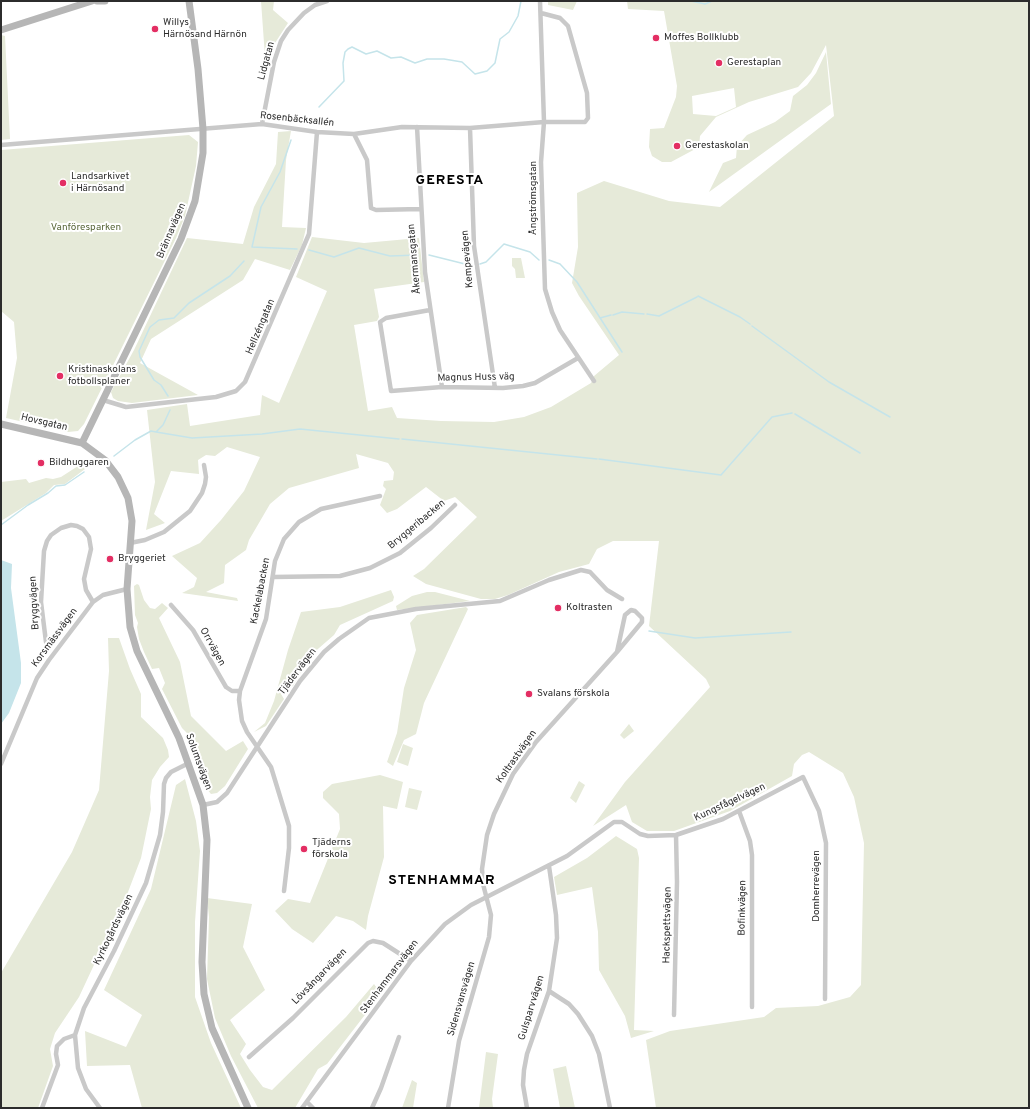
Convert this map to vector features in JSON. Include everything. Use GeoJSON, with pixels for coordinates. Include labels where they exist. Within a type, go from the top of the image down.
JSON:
{"type":"FeatureCollection","features":[{"type":"Feature","properties":{"kind":"main road"},"geometry":{"type":"LineString","coordinates":[[1,30],[92,1]]}},
{"type":"Feature","properties":{"kind":"main road"},"geometry":{"type":"LineString","coordinates":[[97,1],[105,1]]}},
{"type":"Feature","properties":{"kind":"main road","name":"Brännavägen"},"geometry":{"type":"LineString","coordinates":[[82,443],[188,222],[195,201],[200,175],[203,129],[198,69],[189,1]]}},
{"type":"Feature","properties":{"kind":"main road","name":"Hovsgatan"},"geometry":{"type":"LineString","coordinates":[[1,424],[82,443]]}},
{"type":"Feature","properties":{"kind":"main road","name":"Solumsvägen"},"geometry":{"type":"LineString","coordinates":[[82,443],[105,460],[124,488],[128,498],[132,521],[127,589],[130,627],[137,651],[166,709],[189,762],[203,806],[207,840],[202,962],[204,994],[212,1028],[248,1108]]}},
{"type":"Feature","properties":{"kind":"street","name":"Lidgatan"},"geometry":{"type":"LineString","coordinates":[[262,124],[274,62],[281,41],[288,30],[304,13],[315,5],[327,1]]}},
{"type":"Feature","properties":{"kind":"street","name":"Ångströmsgatan"},"geometry":{"type":"LineString","coordinates":[[540,1],[544,122],[541,162],[545,289],[552,312],[578,358],[594,381]]}},
{"type":"Feature","properties":{"kind":"street","name":"Rosenbäcksallén"},"geometry":{"type":"LineString","coordinates":[[1,145],[262,124],[317,132],[354,134],[402,127],[470,128],[544,122],[583,123],[588,118],[587,92],[568,26],[560,18],[541,13]]}},
{"type":"Feature","properties":{"kind":"street","name":"Åkermansgatan"},"geometry":{"type":"LineString","coordinates":[[417,128],[420,209],[430,310],[442,387]]}},
{"type":"Feature","properties":{"kind":"street","name":"Kempevägen"},"geometry":{"type":"LineString","coordinates":[[470,128],[474,246],[495,388]]}},
{"type":"Feature","properties":{"kind":"street","name":"Hellzéngatan"},"geometry":{"type":"LineString","coordinates":[[103,400],[126,407],[216,397],[236,391],[246,382],[308,238],[317,132]]}},
{"type":"Feature","properties":{"kind":"street"},"geometry":{"type":"LineString","coordinates":[[354,134],[367,160],[371,208],[376,210],[420,209]]}},
{"type":"Feature","properties":{"kind":"street","name":"Magnus Huss väg"},"geometry":{"type":"LineString","coordinates":[[430,310],[386,318],[380,322],[391,391],[442,387],[495,388],[523,386],[534,383],[578,358]]}},
{"type":"Feature","properties":{"kind":"street"},"geometry":{"type":"LineString","coordinates":[[130,543],[145,540],[164,532],[190,511],[202,493],[205,484],[206,477],[204,465]]}},
{"type":"Feature","properties":{"kind":"street","name":"Kackelabacken"},"geometry":{"type":"LineString","coordinates":[[257,748],[242,721],[239,700],[240,691],[266,619],[278,549],[298,522],[321,509],[380,496]]}},
{"type":"Feature","properties":{"kind":"street","name":"Bryggeribacken"},"geometry":{"type":"LineString","coordinates":[[273,577],[340,576],[370,568],[400,552],[431,528],[455,505]]}},
{"type":"Feature","properties":{"kind":"street","name":"Bryggvägen"},"geometry":{"type":"LineString","coordinates":[[46,642],[42,602],[44,551],[47,541],[51,535],[61,528],[71,525],[77,526],[83,529],[89,537],[91,549],[84,579],[86,590],[93,602]]}},
{"type":"Feature","properties":{"kind":"street","name":"Tjädervägen"},"geometry":{"type":"LineString","coordinates":[[203,806],[217,802],[227,793],[311,667],[339,639],[366,620],[416,609],[500,601],[549,580],[581,570],[590,572],[607,590],[622,600]]}},
{"type":"Feature","properties":{"kind":"street","name":"Korsmässvägen"},"geometry":{"type":"LineString","coordinates":[[1,764],[40,674],[93,602],[103,595],[127,589]]}},
{"type":"Feature","properties":{"kind":"street","name":"Orrvägen"},"geometry":{"type":"LineString","coordinates":[[171,605],[193,630],[221,681],[232,691],[240,691]]}},
{"type":"Feature","properties":{"kind":"street","name":"Koltrastvägen"},"geometry":{"type":"LineString","coordinates":[[485,896],[482,884],[487,835],[502,794],[513,774],[536,742],[617,652],[642,622],[642,618],[635,611],[631,610],[625,615],[617,652]]}},
{"type":"Feature","properties":{"kind":"street"},"geometry":{"type":"LineString","coordinates":[[257,748],[271,767],[289,826],[290,848],[284,891]]}},
{"type":"Feature","properties":{"kind":"street","name":"Kyrkogårdsvägen"},"geometry":{"type":"LineString","coordinates":[[100,1108],[86,1089],[80,1074],[76,1057],[75,1035],[87,1002],[114,951],[146,883],[160,835],[164,784],[166,778],[171,772],[189,762]]}},
{"type":"Feature","properties":{"kind":"street","name":"Kungsfågelvägen"},"geometry":{"type":"LineString","coordinates":[[618,821],[648,836],[676,835],[739,811],[803,777]]}},
{"type":"Feature","properties":{"kind":"street","name":"Domherrevägen"},"geometry":{"type":"LineString","coordinates":[[803,777],[819,811],[826,843],[825,999]]}},
{"type":"Feature","properties":{"kind":"street","name":"Bofinkvägen"},"geometry":{"type":"LineString","coordinates":[[739,811],[748,834],[752,855],[752,1007]]}},
{"type":"Feature","properties":{"kind":"street","name":"Stenhammarsvägen"},"geometry":{"type":"LineString","coordinates":[[302,1108],[411,961],[445,924],[485,896],[549,866],[618,821]]}},
{"type":"Feature","properties":{"kind":"street","name":"Hackspettsvägen"},"geometry":{"type":"LineString","coordinates":[[674,1015],[677,882],[676,835]]}},
{"type":"Feature","properties":{"kind":"street","name":"Gulsparvvägen"},"geometry":{"type":"LineString","coordinates":[[527,1108],[523,1085],[524,1070],[527,1054],[549,991],[557,938],[556,915],[549,866]]}},
{"type":"Feature","properties":{"kind":"street","name":"Sidensvansvägen"},"geometry":{"type":"LineString","coordinates":[[448,1108],[459,1041],[489,937],[490,915],[485,896]]}},
{"type":"Feature","properties":{"kind":"street","name":"Lövsångarvägen"},"geometry":{"type":"LineString","coordinates":[[249,1057],[293,1018],[368,943],[373,941],[383,943],[411,961]]}},
{"type":"Feature","properties":{"kind":"street"},"geometry":{"type":"LineString","coordinates":[[549,991],[569,1004],[592,1036],[599,1054],[610,1108]]}},
{"type":"Feature","properties":{"kind":"street"},"geometry":{"type":"LineString","coordinates":[[42,1108],[58,1065],[56,1054],[57,1046],[64,1040],[75,1035]]}},
{"type":"Feature","properties":{"kind":"street"},"geometry":{"type":"LineString","coordinates":[[372,1108],[382,1088],[399,1037]]}},
{"type":"Feature","properties":{"kind":"street"},"geometry":{"type":"LineString","coordinates":[[307,1102],[313,1108]]}},
{"type":"Feature","properties":{"kind":"green space"},"geometry":{"type":"Polygon","coordinates":[[[261,1],[274,1],[273,10],[288,23],[275,43],[266,71],[261,1]]]}},
{"type":"Feature","properties":{"kind":"green space"},"geometry":{"type":"Polygon","coordinates":[[[548,1],[577,1],[573,10],[548,5],[548,1]]]}},
{"type":"Feature","properties":{"kind":"green space"},"geometry":{"type":"Polygon","coordinates":[[[627,1],[1029,1],[1029,1108],[656,1108],[646,1040],[670,1031],[764,1017],[776,1008],[818,1006],[850,997],[861,985],[864,843],[854,797],[843,773],[809,752],[802,755],[794,764],[792,776],[730,811],[674,831],[647,831],[632,822],[626,805],[593,826],[625,782],[710,687],[706,679],[649,626],[659,541],[613,541],[597,549],[589,564],[559,572],[508,595],[495,599],[481,599],[426,584],[413,576],[424,569],[477,517],[455,497],[444,501],[426,487],[397,509],[387,513],[380,505],[386,489],[383,486],[384,481],[393,480],[394,472],[388,463],[356,454],[359,468],[289,488],[270,504],[249,540],[246,550],[225,565],[224,583],[206,592],[237,598],[238,601],[182,593],[194,587],[197,578],[172,556],[200,543],[221,520],[244,491],[260,457],[227,447],[215,456],[206,455],[198,460],[199,474],[171,471],[154,514],[165,523],[146,530],[155,482],[147,410],[187,404],[190,426],[260,415],[262,395],[279,403],[327,291],[296,277],[312,237],[364,243],[419,238],[424,282],[374,289],[379,317],[377,321],[354,325],[368,411],[392,407],[397,418],[441,421],[494,422],[524,417],[551,407],[591,383],[594,376],[619,355],[579,296],[572,283],[578,247],[577,193],[604,181],[669,201],[720,207],[834,116],[826,45],[811,73],[798,87],[749,102],[716,117],[700,136],[699,147],[671,162],[662,162],[652,156],[649,147],[650,129],[664,128],[676,97],[677,86],[664,11],[628,9],[627,1]],[[734,88],[692,96],[693,114],[716,116],[736,107],[734,88]]]}},
{"type":"Feature","properties":{"kind":"green space"},"geometry":{"type":"Polygon","coordinates":[[[1,35],[5,36],[10,139],[1,140],[1,35]]]}},
{"type":"Feature","properties":{"kind":"green space"},"geometry":{"type":"Polygon","coordinates":[[[826,52],[831,104],[709,192],[723,163],[736,158],[737,146],[747,135],[775,122],[790,111],[793,96],[807,85],[816,73],[826,52]]]}},
{"type":"Feature","properties":{"kind":"green space"},"geometry":{"type":"Polygon","coordinates":[[[291,131],[286,160],[282,227],[306,228],[302,245],[290,270],[255,259],[243,280],[151,339],[140,363],[198,395],[132,403],[118,401],[113,398],[111,392],[134,350],[187,238],[243,244],[254,207],[276,164],[278,132],[291,131]]]}},
{"type":"Feature","properties":{"kind":"green space","name":"Vanföresparken"},"geometry":{"type":"Polygon","coordinates":[[[189,135],[198,142],[196,166],[185,216],[176,238],[84,424],[78,431],[68,432],[6,418],[17,358],[14,322],[1,311],[1,150],[189,135]]]}},
{"type":"Feature","properties":{"kind":"green space"},"geometry":{"type":"Polygon","coordinates":[[[512,258],[521,258],[525,278],[516,278],[515,269],[512,266],[512,258]]]}},
{"type":"Feature","properties":{"kind":"green space"},"geometry":{"type":"Polygon","coordinates":[[[78,466],[83,466],[85,469],[65,484],[54,485],[46,493],[1,521],[1,482],[26,479],[29,483],[46,478],[53,479],[61,477],[78,466]]]}},
{"type":"Feature","properties":{"kind":"green space"},"geometry":{"type":"Polygon","coordinates":[[[137,584],[139,585],[144,600],[150,608],[155,609],[162,603],[168,608],[159,618],[180,662],[191,716],[226,751],[243,741],[248,749],[225,786],[217,793],[211,794],[206,788],[196,752],[188,734],[182,728],[162,689],[165,683],[159,668],[152,669],[139,639],[137,627],[138,623],[135,615],[134,586],[137,584]]]}},
{"type":"Feature","properties":{"kind":"green space"},"geometry":{"type":"Polygon","coordinates":[[[391,590],[394,597],[393,601],[340,625],[334,635],[311,655],[293,686],[284,690],[281,694],[284,699],[266,726],[254,732],[265,723],[274,701],[288,650],[301,612],[340,607],[391,590]]]}},
{"type":"Feature","properties":{"kind":"green space"},"geometry":{"type":"Polygon","coordinates":[[[427,592],[435,592],[470,601],[397,610],[396,606],[412,596],[427,592]]]}},
{"type":"Feature","properties":{"kind":"green space"},"geometry":{"type":"Polygon","coordinates":[[[466,607],[468,609],[424,703],[416,734],[404,740],[393,766],[387,762],[397,733],[404,688],[416,650],[410,623],[417,615],[466,607]]]}},
{"type":"Feature","properties":{"kind":"green space"},"geometry":{"type":"Polygon","coordinates":[[[108,638],[119,638],[141,694],[141,717],[163,738],[169,757],[160,767],[152,780],[150,797],[151,809],[141,858],[128,892],[79,997],[55,1033],[50,1049],[53,1066],[38,1108],[1,1108],[1,973],[72,852],[99,790],[109,671],[108,638]]]}},
{"type":"Feature","properties":{"kind":"green space"},"geometry":{"type":"Polygon","coordinates":[[[629,724],[634,731],[624,739],[620,735],[629,724]]]}},
{"type":"Feature","properties":{"kind":"green space"},"geometry":{"type":"Polygon","coordinates":[[[403,744],[413,748],[408,766],[397,762],[403,744]]]}},
{"type":"Feature","properties":{"kind":"green space"},"geometry":{"type":"Polygon","coordinates":[[[380,775],[403,782],[397,809],[383,806],[384,857],[368,916],[366,930],[353,921],[336,916],[313,943],[292,929],[275,911],[288,899],[310,903],[340,829],[339,814],[323,798],[323,792],[332,784],[380,775]]]}},
{"type":"Feature","properties":{"kind":"green space"},"geometry":{"type":"Polygon","coordinates":[[[185,779],[196,821],[200,851],[195,922],[195,997],[211,1043],[241,1108],[142,1108],[130,1065],[87,1066],[85,1031],[126,1047],[142,1015],[104,990],[151,889],[176,785],[185,779]]]}},
{"type":"Feature","properties":{"kind":"green space"},"geometry":{"type":"Polygon","coordinates":[[[579,781],[585,785],[576,803],[570,798],[579,781]]]}},
{"type":"Feature","properties":{"kind":"green space"},"geometry":{"type":"Polygon","coordinates":[[[409,788],[422,791],[417,810],[405,807],[409,788]]]}},
{"type":"Feature","properties":{"kind":"green space"},"geometry":{"type":"Polygon","coordinates":[[[616,836],[637,849],[639,858],[634,1030],[654,1031],[631,1038],[625,1016],[599,970],[598,932],[592,887],[557,895],[554,877],[587,858],[616,836]]]}},
{"type":"Feature","properties":{"kind":"green space"},"geometry":{"type":"Polygon","coordinates":[[[207,898],[252,904],[243,947],[265,990],[230,1020],[246,1044],[240,1054],[263,1087],[272,1090],[346,1017],[374,984],[381,994],[327,1064],[318,1069],[295,1108],[258,1108],[231,1056],[215,1018],[207,979],[209,917],[207,898]]]}},
{"type":"Feature","properties":{"kind":"green space"},"geometry":{"type":"Polygon","coordinates":[[[486,1052],[498,1054],[492,1099],[493,1108],[479,1108],[486,1052]]]}},
{"type":"Feature","properties":{"kind":"green space"},"geometry":{"type":"Polygon","coordinates":[[[566,1066],[575,1108],[560,1108],[553,1069],[566,1066]]]}},
{"type":"Feature","properties":{"kind":"green space"},"geometry":{"type":"Polygon","coordinates":[[[412,1080],[417,1083],[413,1108],[402,1108],[412,1080]]]}},
{"type":"Feature","properties":{"kind":"water"},"geometry":{"type":"Polygon","coordinates":[[[1,560],[12,564],[11,588],[21,663],[21,683],[9,713],[1,724],[1,560]]]}},
{"type":"Feature","properties":{"kind":"waterway"},"geometry":{"type":"LineString","coordinates":[[319,107],[344,81],[343,63],[345,52],[352,47],[366,54],[377,51],[391,58],[401,57],[415,63],[427,59],[444,59],[462,62],[475,74],[487,71],[495,63],[500,39],[509,32],[518,16],[521,1]]}},
{"type":"Feature","properties":{"kind":"waterway"},"geometry":{"type":"LineString","coordinates":[[691,1],[705,4],[712,1]]}},
{"type":"Feature","properties":{"kind":"waterway"},"geometry":{"type":"LineString","coordinates":[[291,140],[280,172],[261,207],[252,247],[297,249]]}},
{"type":"Feature","properties":{"kind":"waterway"},"geometry":{"type":"LineString","coordinates":[[480,264],[486,262],[504,244],[530,252],[539,260]]}},
{"type":"Feature","properties":{"kind":"waterway"},"geometry":{"type":"LineString","coordinates":[[309,250],[334,257],[359,248],[390,256],[418,255]]}},
{"type":"Feature","properties":{"kind":"waterway"},"geometry":{"type":"LineString","coordinates":[[429,255],[473,266]]}},
{"type":"Feature","properties":{"kind":"waterway"},"geometry":{"type":"LineString","coordinates":[[549,260],[560,264],[577,282],[622,352]]}},
{"type":"Feature","properties":{"kind":"waterway"},"geometry":{"type":"LineString","coordinates":[[168,396],[161,385],[154,380],[140,357],[139,351],[150,327],[159,320],[174,318],[189,303],[230,276],[244,261]]}},
{"type":"Feature","properties":{"kind":"waterway"},"geometry":{"type":"LineString","coordinates":[[698,296],[740,317],[750,324]]}},
{"type":"Feature","properties":{"kind":"waterway"},"geometry":{"type":"LineString","coordinates":[[647,314],[659,316],[697,297]]}},
{"type":"Feature","properties":{"kind":"waterway"},"geometry":{"type":"LineString","coordinates":[[613,315],[622,312],[644,314]]}},
{"type":"Feature","properties":{"kind":"waterway"},"geometry":{"type":"LineString","coordinates":[[600,318],[611,315]]}},
{"type":"Feature","properties":{"kind":"waterway"},"geometry":{"type":"LineString","coordinates":[[752,326],[829,382],[890,417]]}},
{"type":"Feature","properties":{"kind":"waterway"},"geometry":{"type":"LineString","coordinates":[[114,456],[135,440],[151,431],[156,432],[163,425],[170,410]]}},
{"type":"Feature","properties":{"kind":"waterway"},"geometry":{"type":"LineString","coordinates":[[599,459],[721,475],[772,417],[792,413]]}},
{"type":"Feature","properties":{"kind":"waterway"},"geometry":{"type":"LineString","coordinates":[[795,414],[860,453]]}},
{"type":"Feature","properties":{"kind":"waterway"},"geometry":{"type":"LineString","coordinates":[[156,432],[192,438],[262,434],[300,429],[399,439]]}},
{"type":"Feature","properties":{"kind":"waterway"},"geometry":{"type":"LineString","coordinates":[[402,439],[597,459]]}},
{"type":"Feature","properties":{"kind":"waterway"},"geometry":{"type":"LineString","coordinates":[[1,525],[56,486],[65,485],[84,472]]}},
{"type":"Feature","properties":{"kind":"waterway"},"geometry":{"type":"LineString","coordinates":[[649,631],[695,638],[791,632]]}},
{"type":"Feature","properties":{"kind":"place","name":"Willys Härnösand Härnön"},"geometry":{"type":"Point","coordinates":[155,29]}},
{"type":"Feature","properties":{"kind":"place","name":"Moffes Bollklubb"},"geometry":{"type":"Point","coordinates":[656,38]}},
{"type":"Feature","properties":{"kind":"place","name":"Gerestaplan"},"geometry":{"type":"Point","coordinates":[719,63]}},
{"type":"Feature","properties":{"kind":"place","name":"Gerestaskolan"},"geometry":{"type":"Point","coordinates":[677,146]}},
{"type":"Feature","properties":{"kind":"place","name":"Landsarkivet i Härnösand"},"geometry":{"type":"Point","coordinates":[63,183]}},
{"type":"Feature","properties":{"kind":"place","name":"Kristinaskolans fotbollsplaner"},"geometry":{"type":"Point","coordinates":[60,376]}},
{"type":"Feature","properties":{"kind":"place","name":"Bildhuggaren"},"geometry":{"type":"Point","coordinates":[41,463]}},
{"type":"Feature","properties":{"kind":"place","name":"Bryggeriet"},"geometry":{"type":"Point","coordinates":[110,559]}},
{"type":"Feature","properties":{"kind":"place","name":"Koltrasten"},"geometry":{"type":"Point","coordinates":[558,608]}},
{"type":"Feature","properties":{"kind":"place","name":"Svalans förskola"},"geometry":{"type":"Point","coordinates":[529,694]}},
{"type":"Feature","properties":{"kind":"place","name":"Tjäderns förskola"},"geometry":{"type":"Point","coordinates":[304,849]}},
{"type":"Feature","properties":{"kind":"district","name":"GERESTA"},"geometry":{"type":"Point","coordinates":[450,181]}},
{"type":"Feature","properties":{"kind":"district","name":"STENHAMMAR"},"geometry":{"type":"Point","coordinates":[442,881]}}]}
